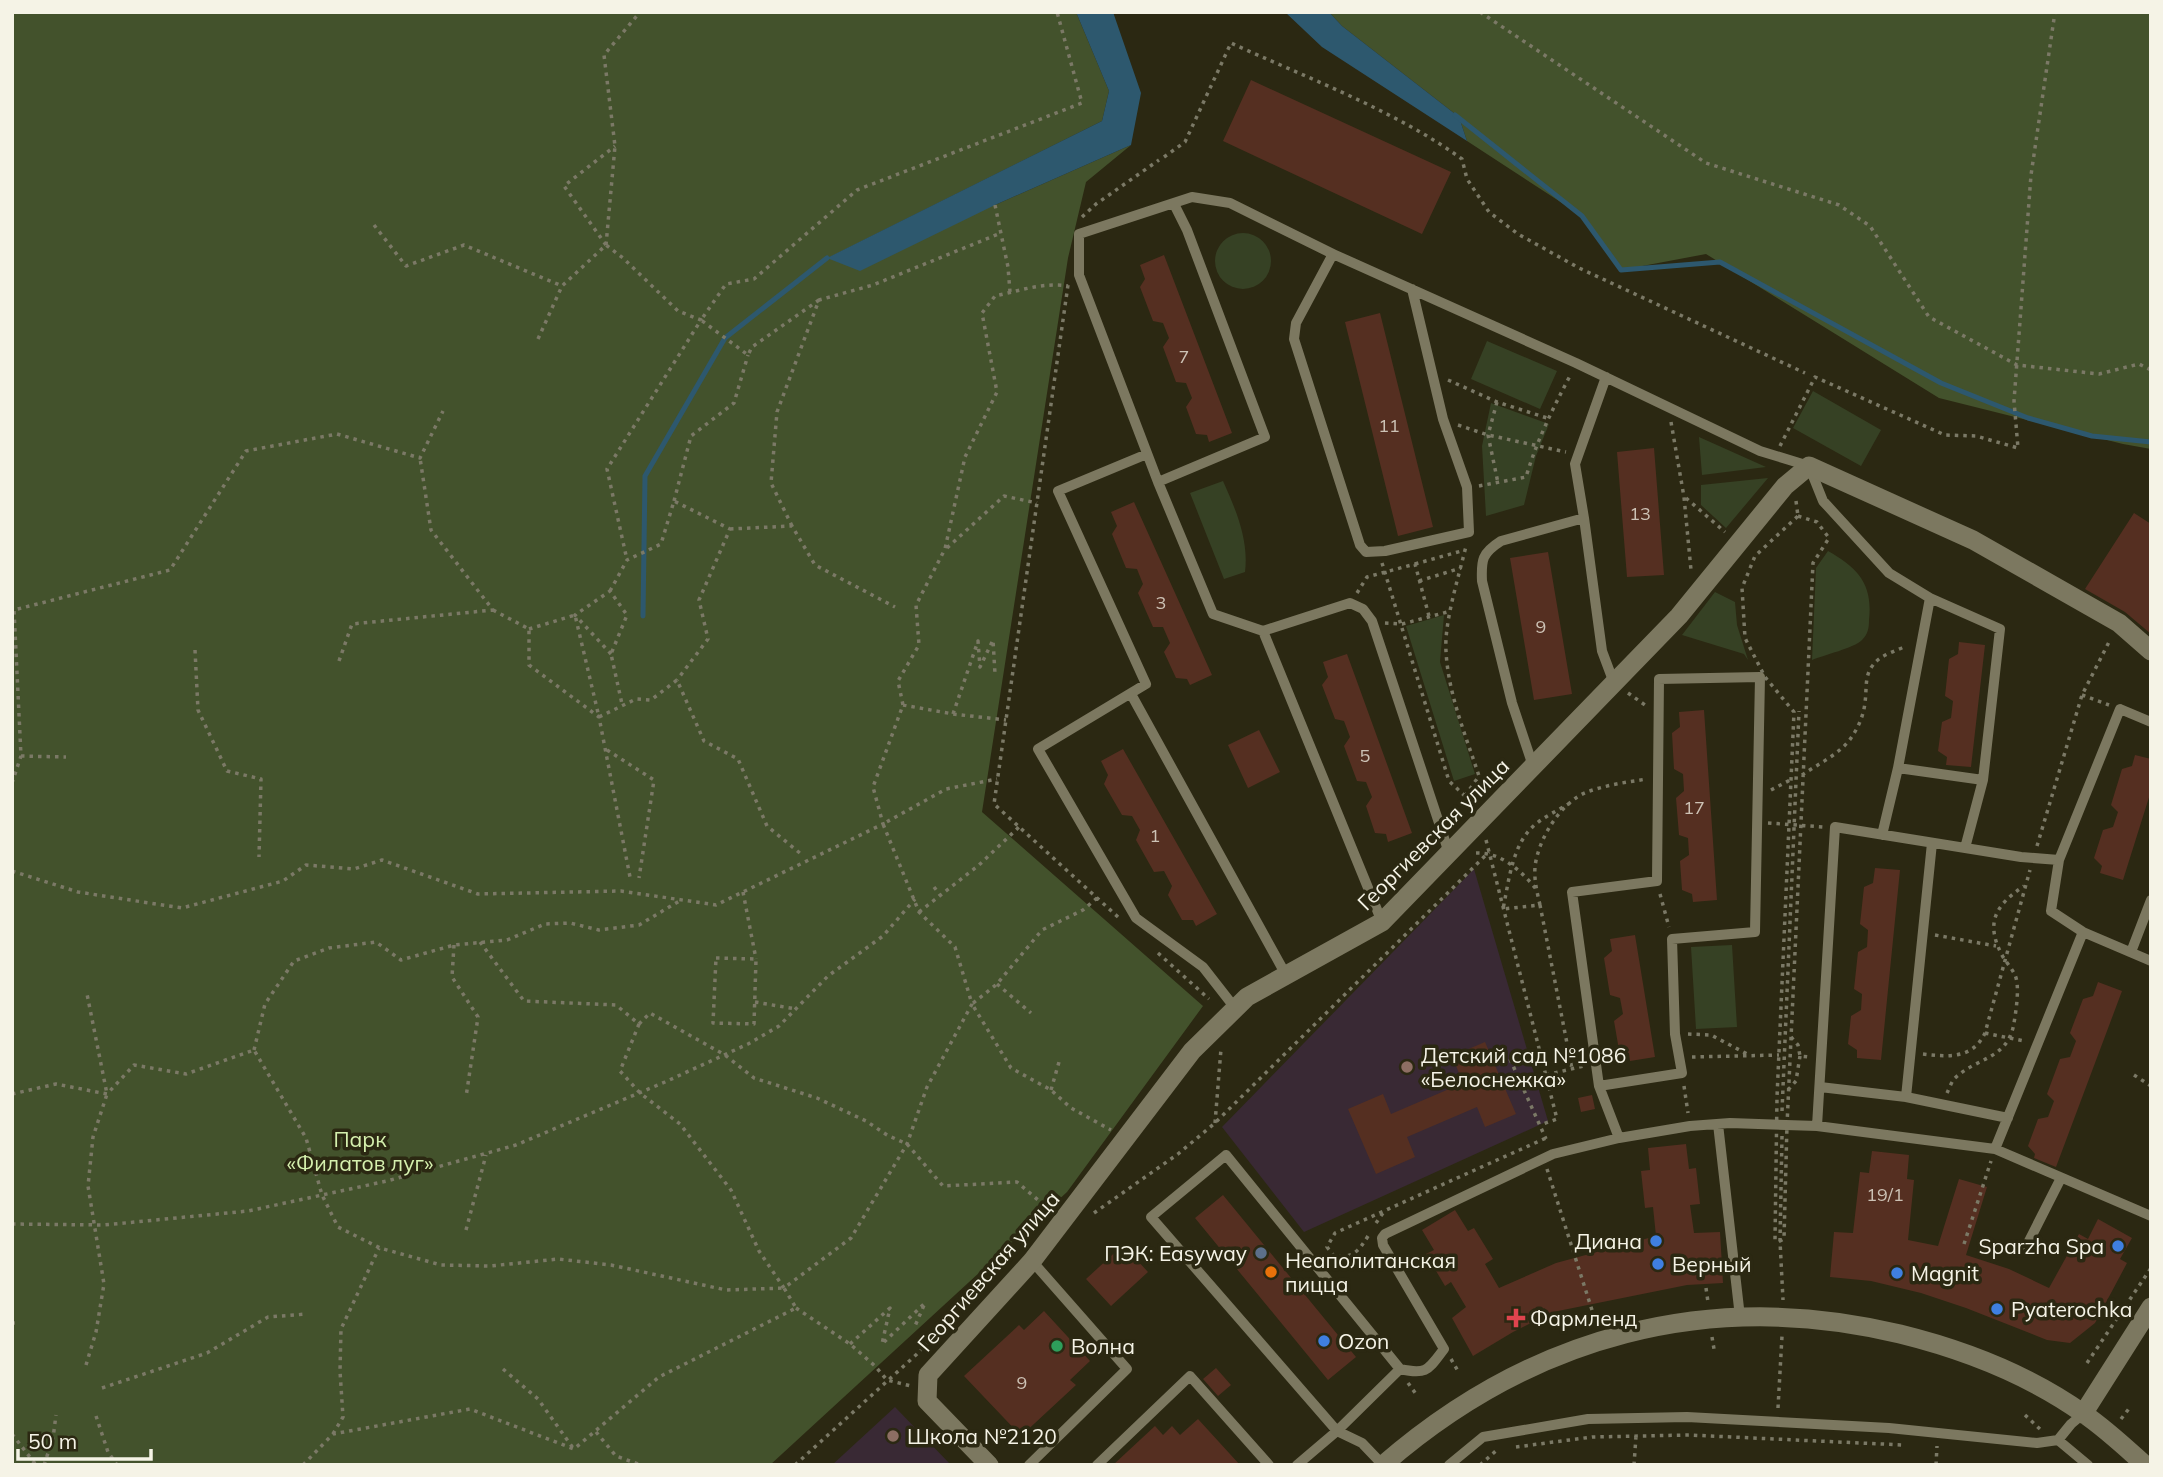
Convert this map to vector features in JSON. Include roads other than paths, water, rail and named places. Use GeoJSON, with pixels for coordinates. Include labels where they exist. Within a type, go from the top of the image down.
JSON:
{"type":"FeatureCollection","features":[{"type":"Feature","properties":{"kind":"street","name":"Георгиевская улица"},"geometry":{"type":"LineString","coordinates":[[989,1465],[927,1401],[928,1375],[1032,1261],[1192,1051],[1247,997],[1382,922],[1694,598],[1785,486],[1809,466]]}},
{"type":"Feature","properties":{"kind":"street"},"geometry":{"type":"LineString","coordinates":[[1809,466],[1973,540],[2119,623],[2151,651]]}},
{"type":"Feature","properties":{"kind":"street"},"geometry":{"type":"LineString","coordinates":[[2083,1414],[2151,1307]]}},
{"type":"Feature","properties":{"kind":"street"},"geometry":{"type":"LineString","coordinates":[[1383,1465],[1429,1427],[1476,1395],[1553,1357],[1631,1333],[1699,1320],[1782,1316],[1828,1320],[1882,1330],[1947,1347],[2022,1378],[2083,1414],[2145,1465]]}},
{"type":"Feature","properties":{"kind":"lane"},"geometry":{"type":"LineString","coordinates":[[1448,853],[1372,621],[1363,609],[1350,603],[1263,631],[1213,614],[1158,482],[1079,275],[1079,234],[1192,197],[1230,203],[1333,254],[1576,363],[1775,457],[1809,466],[1823,501],[1889,573],[1930,598],[2000,629],[1983,780],[1965,848]]}},
{"type":"Feature","properties":{"kind":"lane"},"geometry":{"type":"LineString","coordinates":[[1158,482],[1265,437],[1174,204]]}},
{"type":"Feature","properties":{"kind":"lane"},"geometry":{"type":"LineString","coordinates":[[1333,254],[1296,323],[1294,339],[1360,545],[1366,552],[1469,532],[1467,487],[1443,419],[1412,289]]}},
{"type":"Feature","properties":{"kind":"lane"},"geometry":{"type":"LineString","coordinates":[[1606,377],[1575,464],[1602,651],[1614,683]]}},
{"type":"Feature","properties":{"kind":"lane"},"geometry":{"type":"LineString","coordinates":[[1147,454],[1058,491],[1146,684],[1038,749],[1136,918],[1203,967],[1229,1015]]}},
{"type":"Feature","properties":{"kind":"lane"},"geometry":{"type":"LineString","coordinates":[[1533,766],[1512,703],[1482,581],[1481,562],[1489,548],[1501,541],[1584,518]]}},
{"type":"Feature","properties":{"kind":"lane"},"geometry":{"type":"LineString","coordinates":[[1882,835],[1898,768],[1930,598]]}},
{"type":"Feature","properties":{"kind":"lane"},"geometry":{"type":"LineString","coordinates":[[1263,631],[1382,922]]}},
{"type":"Feature","properties":{"kind":"lane"},"geometry":{"type":"LineString","coordinates":[[1599,1086],[1682,1073],[1675,1034],[1672,939],[1755,932],[1760,677],[1659,679],[1657,881],[1572,892],[1599,1086],[1619,1138]]}},
{"type":"Feature","properties":{"kind":"lane"},"geometry":{"type":"LineString","coordinates":[[1131,694],[1286,975]]}},
{"type":"Feature","properties":{"kind":"lane"},"geometry":{"type":"LineString","coordinates":[[2151,722],[2120,709],[2059,860],[2051,911],[2083,932],[2151,961]]}},
{"type":"Feature","properties":{"kind":"lane"},"geometry":{"type":"LineString","coordinates":[[1898,768],[1983,780]]}},
{"type":"Feature","properties":{"kind":"lane"},"geometry":{"type":"LineString","coordinates":[[1817,1126],[1835,827],[2021,857],[2059,860]]}},
{"type":"Feature","properties":{"kind":"lane"},"geometry":{"type":"LineString","coordinates":[[1906,1097],[1932,843]]}},
{"type":"Feature","properties":{"kind":"lane"},"geometry":{"type":"LineString","coordinates":[[2131,953],[2151,900]]}},
{"type":"Feature","properties":{"kind":"lane"},"geometry":{"type":"LineString","coordinates":[[1995,1149],[2083,932]]}},
{"type":"Feature","properties":{"kind":"lane"},"geometry":{"type":"LineString","coordinates":[[1820,1087],[1906,1097],[2008,1118]]}},
{"type":"Feature","properties":{"kind":"lane"},"geometry":{"type":"LineString","coordinates":[[1718,1124],[1740,1317]]}},
{"type":"Feature","properties":{"kind":"lane"},"geometry":{"type":"LineString","coordinates":[[1383,1465],[1362,1443],[1337,1431],[1151,1217],[1226,1155],[1400,1369],[1418,1373],[1431,1366],[1444,1349],[1383,1245],[1382,1238],[1397,1228],[1548,1155],[1619,1138],[1718,1124],[1817,1126],[1995,1149],[2151,1216]]}},
{"type":"Feature","properties":{"kind":"lane"},"geometry":{"type":"LineString","coordinates":[[2026,1247],[2061,1178]]}},
{"type":"Feature","properties":{"kind":"lane"},"geometry":{"type":"LineString","coordinates":[[1029,1465],[1127,1369],[1032,1261]]}},
{"type":"Feature","properties":{"kind":"lane"},"geometry":{"type":"LineString","coordinates":[[1297,1465],[1337,1431],[1400,1369]]}},
{"type":"Feature","properties":{"kind":"lane"},"geometry":{"type":"LineString","coordinates":[[1097,1465],[1190,1376],[1269,1465]]}},
{"type":"Feature","properties":{"kind":"lane"},"geometry":{"type":"LineString","coordinates":[[1449,1465],[1483,1437],[1588,1419],[1687,1417],[1889,1428],[2037,1443],[2058,1440],[2083,1414]]}},
{"type":"Feature","properties":{"kind":"lane"},"geometry":{"type":"LineString","coordinates":[[2058,1440],[2088,1465]]}},
{"type":"Feature","properties":{"kind":"water"},"geometry":{"type":"Polygon","coordinates":[[[1076,12],[1113,12],[1141,93],[1131,145],[995,205],[860,271],[827,258],[1102,121],[1109,91],[1076,12]]]}},
{"type":"Feature","properties":{"kind":"water"},"geometry":{"type":"Polygon","coordinates":[[[1285,12],[1329,12],[1342,26],[1459,117],[1467,141],[1322,47],[1285,12]]]}},
{"type":"Feature","properties":{"kind":"waterway"},"geometry":{"type":"LineString","coordinates":[[1455,115],[1582,216],[1621,270],[1720,262],[1941,383],[2028,418],[2092,436],[2151,442]]}},
{"type":"Feature","properties":{"kind":"waterway"},"geometry":{"type":"LineString","coordinates":[[643,616],[645,476],[725,338],[827,258]]}},
{"type":"Feature","properties":{"kind":"place","name":"Детский сад №1086 «Белоснежка»"},"geometry":{"type":"Point","coordinates":[1407,1067]}},
{"type":"Feature","properties":{"kind":"place","name":"Диана"},"geometry":{"type":"Point","coordinates":[1656,1241]}},
{"type":"Feature","properties":{"kind":"place","name":"Sparzha Spa"},"geometry":{"type":"Point","coordinates":[2118,1246]}},
{"type":"Feature","properties":{"kind":"place","name":"ПЭК: Easyway"},"geometry":{"type":"Point","coordinates":[1261,1253]}},
{"type":"Feature","properties":{"kind":"place","name":"Верный"},"geometry":{"type":"Point","coordinates":[1658,1264]}},
{"type":"Feature","properties":{"kind":"place","name":"Неаполитанская пицца"},"geometry":{"type":"Point","coordinates":[1271,1272]}},
{"type":"Feature","properties":{"kind":"place","name":"Magnit"},"geometry":{"type":"Point","coordinates":[1897,1273]}},
{"type":"Feature","properties":{"kind":"place","name":"Pyaterochka"},"geometry":{"type":"Point","coordinates":[1997,1309]}},
{"type":"Feature","properties":{"kind":"place","name":"Фармленд"},"geometry":{"type":"Point","coordinates":[1516,1318]}},
{"type":"Feature","properties":{"kind":"place","name":"Ozon"},"geometry":{"type":"Point","coordinates":[1324,1341]}},
{"type":"Feature","properties":{"kind":"place","name":"Волна"},"geometry":{"type":"Point","coordinates":[1057,1346]}},
{"type":"Feature","properties":{"kind":"place","name":"Школа №2120"},"geometry":{"type":"Point","coordinates":[893,1436]}},
{"type":"Feature","properties":{"kind":"park label","name":"Парк «Филатов луг»"},"geometry":{"type":"Point","coordinates":[360,1151]}}]}
